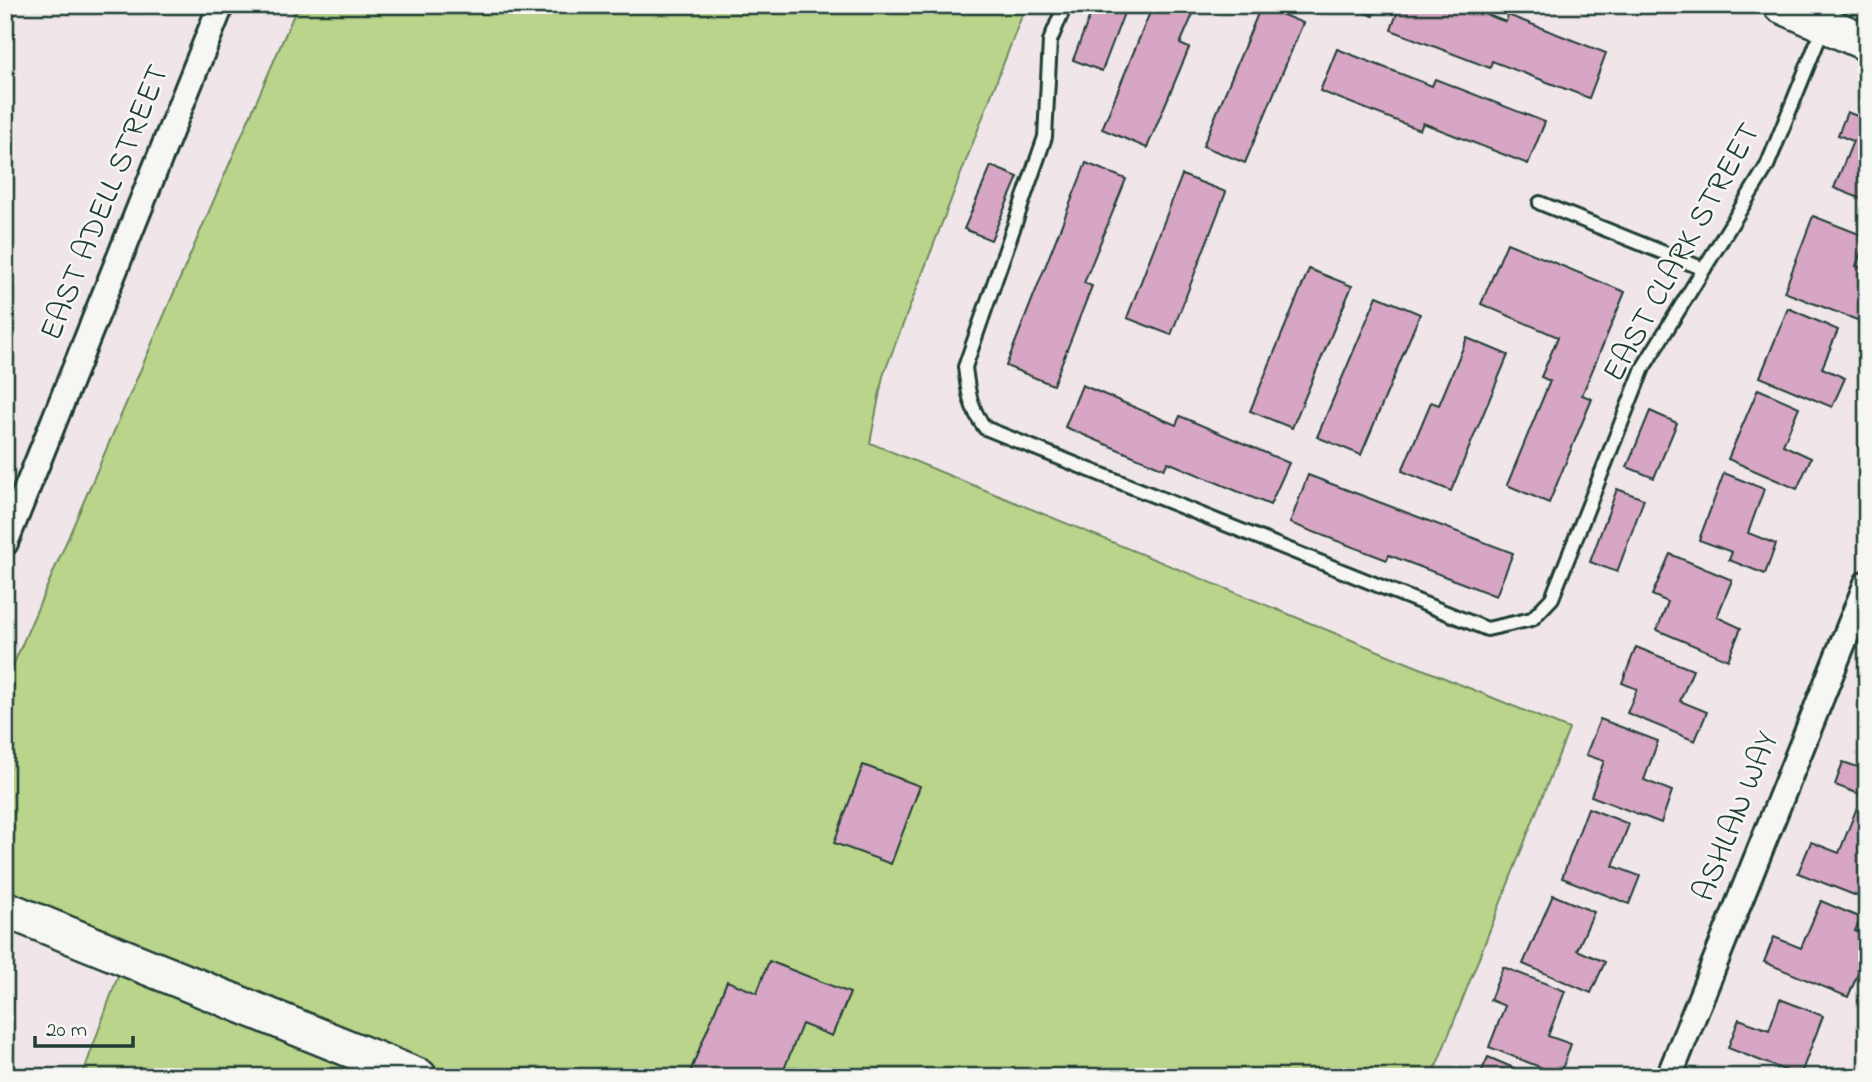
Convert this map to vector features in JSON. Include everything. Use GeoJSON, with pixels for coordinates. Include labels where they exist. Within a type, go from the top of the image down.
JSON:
{"type":"FeatureCollection","features":[{"type":"Feature","properties":{"kind":"street","name":"EAST ADELL STREET"},"geometry":{"type":"LineString","coordinates":[[5,543],[221,5]]}},
{"type":"Feature","properties":{"kind":"street"},"geometry":{"type":"LineString","coordinates":[[1781,5],[1867,43]]}},
{"type":"Feature","properties":{"kind":"street","name":"ASHLAN WAY"},"geometry":{"type":"LineString","coordinates":[[1669,1077],[1867,583]]}},
{"type":"Feature","properties":{"kind":"street"},"geometry":{"type":"LineString","coordinates":[[5,909],[419,1077]]}},
{"type":"Feature","properties":{"kind":"lane","name":"EAST CLARK STREET"},"geometry":{"type":"LineString","coordinates":[[1065,5],[1050,41],[1045,137],[965,367],[975,414],[985,428],[1487,629],[1532,619],[1552,598],[1643,368],[1767,166],[1824,24]]}},
{"type":"Feature","properties":{"kind":"lane"},"geometry":{"type":"LineString","coordinates":[[1540,203],[1704,269]]}},
{"type":"Feature","properties":{"kind":"green space"},"geometry":{"type":"Polygon","coordinates":[[[298,5],[1026,5],[883,376],[870,443],[1569,729],[1432,1077],[82,1077],[126,953],[5,900],[5,684],[298,5]]]}},
{"type":"Feature","properties":{"kind":"building"},"geometry":{"type":"Polygon","coordinates":[[[1094,5],[1127,5],[1102,71],[1073,60],[1094,5]]]}},
{"type":"Feature","properties":{"kind":"building"},"geometry":{"type":"Polygon","coordinates":[[[1153,5],[1197,5],[1180,44],[1189,48],[1147,148],[1102,129],[1153,5]]]}},
{"type":"Feature","properties":{"kind":"building"},"geometry":{"type":"Polygon","coordinates":[[[1345,5],[1377,5],[1373,16],[1345,5]]]}},
{"type":"Feature","properties":{"kind":"building"},"geometry":{"type":"Polygon","coordinates":[[[1400,5],[1461,5],[1506,22],[1508,15],[1606,53],[1589,98],[1492,61],[1490,68],[1391,30],[1400,5]]]}},
{"type":"Feature","properties":{"kind":"building"},"geometry":{"type":"Polygon","coordinates":[[[1261,6],[1303,23],[1245,163],[1203,146],[1261,6]]]}},
{"type":"Feature","properties":{"kind":"building"},"geometry":{"type":"Polygon","coordinates":[[[1337,49],[1432,86],[1435,79],[1545,122],[1528,164],[1423,123],[1420,130],[1320,91],[1337,49]]]}},
{"type":"Feature","properties":{"kind":"building"},"geometry":{"type":"Polygon","coordinates":[[[1847,112],[1867,120],[1867,201],[1834,188],[1853,141],[1838,135],[1847,112]]]}},
{"type":"Feature","properties":{"kind":"building"},"geometry":{"type":"Polygon","coordinates":[[[1086,163],[1126,179],[1084,283],[1092,286],[1053,385],[1006,366],[1086,163]]]}},
{"type":"Feature","properties":{"kind":"building"},"geometry":{"type":"Polygon","coordinates":[[[991,166],[1018,177],[991,240],[964,229],[991,166]]]}},
{"type":"Feature","properties":{"kind":"building"},"geometry":{"type":"Polygon","coordinates":[[[1182,175],[1226,192],[1171,335],[1127,318],[1182,175]]]}},
{"type":"Feature","properties":{"kind":"building"},"geometry":{"type":"Polygon","coordinates":[[[1813,216],[1867,237],[1856,266],[1867,270],[1865,323],[1784,292],[1813,216]]]}},
{"type":"Feature","properties":{"kind":"building"},"geometry":{"type":"Polygon","coordinates":[[[1507,243],[1625,292],[1582,395],[1592,399],[1549,503],[1507,485],[1550,381],[1541,377],[1558,337],[1481,304],[1507,243]]]}},
{"type":"Feature","properties":{"kind":"building"},"geometry":{"type":"Polygon","coordinates":[[[1309,269],[1352,286],[1292,428],[1250,411],[1309,269]]]}},
{"type":"Feature","properties":{"kind":"building"},"geometry":{"type":"Polygon","coordinates":[[[1377,296],[1420,314],[1361,455],[1317,437],[1377,296]]]}},
{"type":"Feature","properties":{"kind":"building"},"geometry":{"type":"Polygon","coordinates":[[[1788,308],[1838,330],[1822,368],[1845,378],[1832,407],[1760,377],[1788,308]]]}},
{"type":"Feature","properties":{"kind":"building"},"geometry":{"type":"Polygon","coordinates":[[[1467,338],[1508,355],[1451,491],[1402,471],[1431,402],[1439,405],[1467,338]]]}},
{"type":"Feature","properties":{"kind":"building"},"geometry":{"type":"Polygon","coordinates":[[[1082,385],[1176,425],[1180,416],[1289,463],[1270,505],[1168,462],[1164,469],[1065,427],[1082,385]]]}},
{"type":"Feature","properties":{"kind":"building"},"geometry":{"type":"Polygon","coordinates":[[[1758,389],[1799,407],[1783,445],[1811,458],[1797,489],[1728,459],[1758,389]]]}},
{"type":"Feature","properties":{"kind":"building"},"geometry":{"type":"Polygon","coordinates":[[[1650,411],[1677,423],[1654,478],[1627,467],[1650,411]]]}},
{"type":"Feature","properties":{"kind":"building"},"geometry":{"type":"Polygon","coordinates":[[[1724,473],[1764,489],[1748,533],[1776,544],[1765,574],[1729,560],[1732,552],[1699,540],[1724,473]]]}},
{"type":"Feature","properties":{"kind":"building"},"geometry":{"type":"Polygon","coordinates":[[[1308,475],[1513,553],[1496,596],[1389,555],[1387,560],[1290,523],[1308,475]]]}},
{"type":"Feature","properties":{"kind":"building"},"geometry":{"type":"Polygon","coordinates":[[[1617,489],[1644,499],[1617,572],[1590,562],[1617,489]]]}},
{"type":"Feature","properties":{"kind":"building"},"geometry":{"type":"Polygon","coordinates":[[[1670,554],[1732,580],[1717,617],[1741,628],[1728,660],[1657,630],[1668,602],[1652,595],[1670,554]]]}},
{"type":"Feature","properties":{"kind":"building"},"geometry":{"type":"Polygon","coordinates":[[[1636,647],[1693,670],[1680,701],[1707,712],[1695,741],[1627,713],[1637,689],[1622,683],[1636,647]]]}},
{"type":"Feature","properties":{"kind":"building"},"geometry":{"type":"Polygon","coordinates":[[[1600,719],[1658,741],[1644,780],[1672,791],[1661,823],[1591,796],[1604,761],[1586,755],[1600,719]]]}},
{"type":"Feature","properties":{"kind":"building"},"geometry":{"type":"Polygon","coordinates":[[[1843,762],[1867,770],[1867,797],[1835,785],[1843,762]]]}},
{"type":"Feature","properties":{"kind":"building"},"geometry":{"type":"Polygon","coordinates":[[[863,765],[920,786],[891,864],[834,843],[863,765]]]}},
{"type":"Feature","properties":{"kind":"building"},"geometry":{"type":"Polygon","coordinates":[[[1588,808],[1629,824],[1613,866],[1640,876],[1629,904],[1562,878],[1588,808]]]}},
{"type":"Feature","properties":{"kind":"building"},"geometry":{"type":"Polygon","coordinates":[[[1856,810],[1867,814],[1867,900],[1798,873],[1811,842],[1839,853],[1856,810]]]}},
{"type":"Feature","properties":{"kind":"building"},"geometry":{"type":"Polygon","coordinates":[[[1553,895],[1594,912],[1577,950],[1605,962],[1591,993],[1523,964],[1553,895]]]}},
{"type":"Feature","properties":{"kind":"building"},"geometry":{"type":"Polygon","coordinates":[[[1821,901],[1861,918],[1855,931],[1867,936],[1867,953],[1848,997],[1764,962],[1774,937],[1801,948],[1821,901]]]}},
{"type":"Feature","properties":{"kind":"building"},"geometry":{"type":"Polygon","coordinates":[[[769,961],[850,993],[832,1036],[802,1024],[781,1077],[702,1077],[690,1072],[727,981],[757,993],[769,961]]]}},
{"type":"Feature","properties":{"kind":"building"},"geometry":{"type":"Polygon","coordinates":[[[1503,967],[1565,991],[1548,1036],[1571,1044],[1560,1075],[1489,1047],[1505,1006],[1490,1000],[1503,967]]]}},
{"type":"Feature","properties":{"kind":"building"},"geometry":{"type":"Polygon","coordinates":[[[1780,999],[1823,1016],[1800,1076],[1728,1048],[1739,1019],[1769,1030],[1780,999]]]}},
{"type":"Feature","properties":{"kind":"building"},"geometry":{"type":"Polygon","coordinates":[[[1488,1057],[1528,1074],[1527,1077],[1479,1077],[1488,1057]]]}}]}
